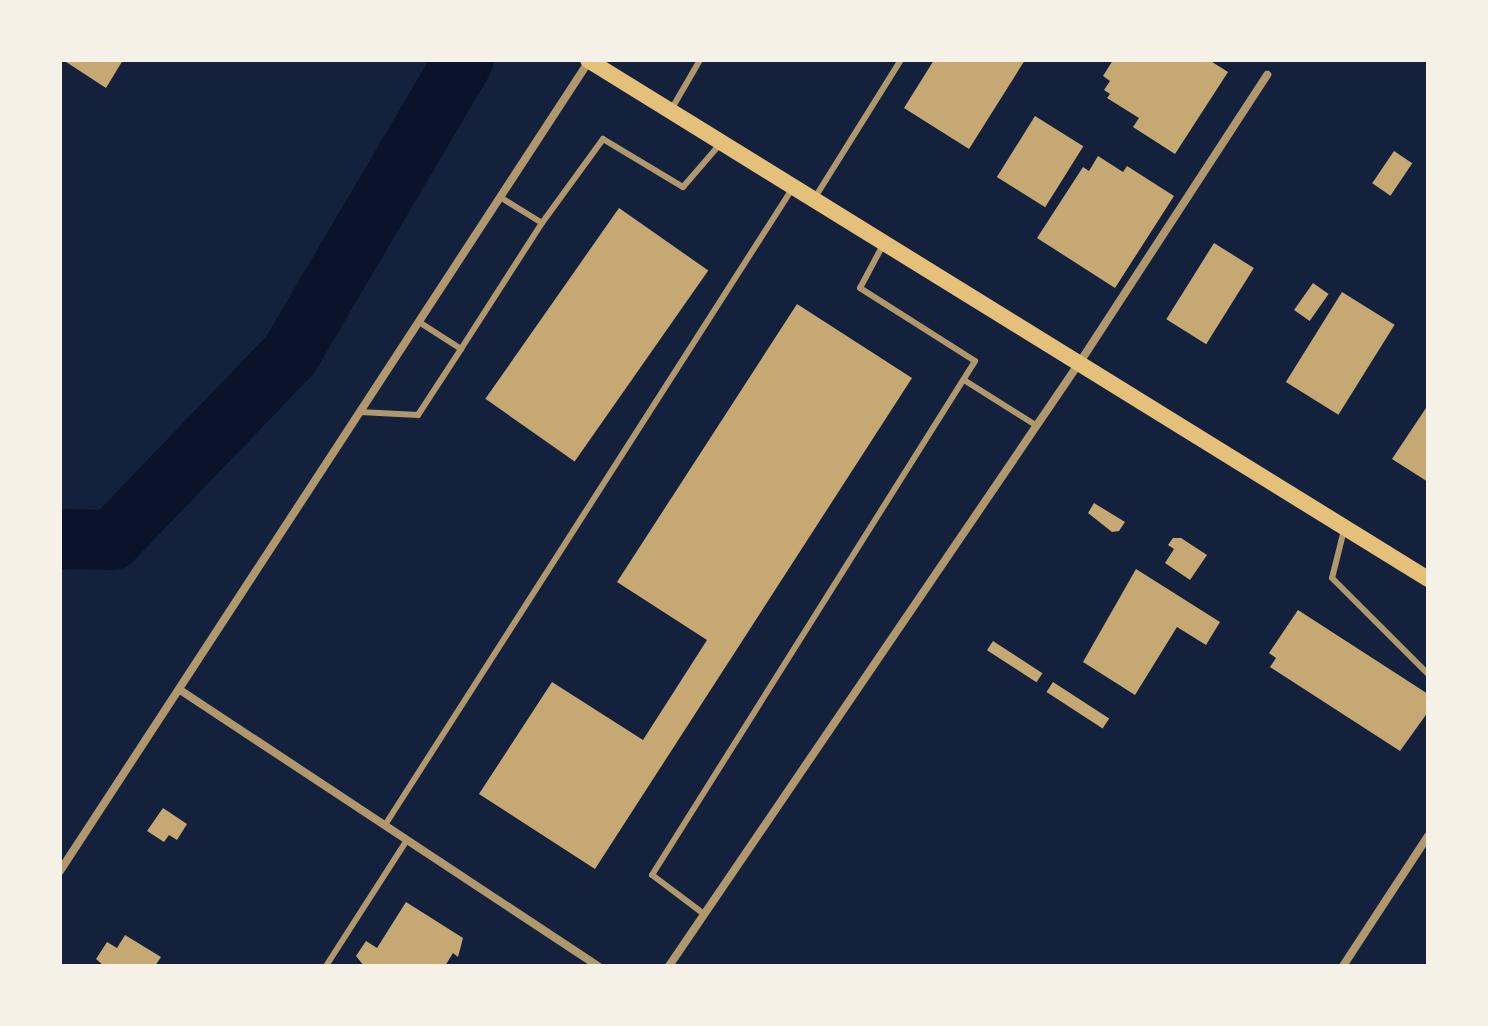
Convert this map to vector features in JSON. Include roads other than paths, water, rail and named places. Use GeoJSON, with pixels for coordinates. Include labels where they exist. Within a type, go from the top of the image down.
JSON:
{"type":"FeatureCollection","features":[{"type":"Feature","properties":{"kind":"main road"},"geometry":{"type":"LineString","coordinates":[[589,60],[1428,579]]}},
{"type":"Feature","properties":{"kind":"street"},"geometry":{"type":"LineString","coordinates":[[60,871],[589,60]]}},
{"type":"Feature","properties":{"kind":"street"},"geometry":{"type":"LineString","coordinates":[[669,966],[1080,362],[1267,75]]}},
{"type":"Feature","properties":{"kind":"street"},"geometry":{"type":"LineString","coordinates":[[180,690],[598,966]]}},
{"type":"Feature","properties":{"kind":"street"},"geometry":{"type":"LineString","coordinates":[[1343,966],[1428,836]]}},
{"type":"Feature","properties":{"kind":"lane"},"geometry":{"type":"LineString","coordinates":[[671,110],[700,60]]}},
{"type":"Feature","properties":{"kind":"lane"},"geometry":{"type":"LineString","coordinates":[[814,199],[901,60]]}},
{"type":"Feature","properties":{"kind":"lane"},"geometry":{"type":"LineString","coordinates":[[360,412],[418,415],[542,223],[603,139],[683,187],[722,142]]}},
{"type":"Feature","properties":{"kind":"lane"},"geometry":{"type":"LineString","coordinates":[[385,825],[794,186]]}},
{"type":"Feature","properties":{"kind":"lane"},"geometry":{"type":"LineString","coordinates":[[500,197],[542,223]]}},
{"type":"Feature","properties":{"kind":"lane"},"geometry":{"type":"LineString","coordinates":[[704,914],[652,875],[975,361],[860,288],[885,242]]}},
{"type":"Feature","properties":{"kind":"lane"},"geometry":{"type":"LineString","coordinates":[[419,322],[461,349]]}},
{"type":"Feature","properties":{"kind":"lane"},"geometry":{"type":"LineString","coordinates":[[964,380],[1037,426]]}},
{"type":"Feature","properties":{"kind":"lane"},"geometry":{"type":"LineString","coordinates":[[1345,527],[1332,578],[1428,674]]}},
{"type":"Feature","properties":{"kind":"lane"},"geometry":{"type":"LineString","coordinates":[[326,966],[407,840]]}},
{"type":"Feature","properties":{"kind":"waterway"},"geometry":{"type":"LineString","coordinates":[[60,539],[112,540],[290,355],[464,60]]}}]}
